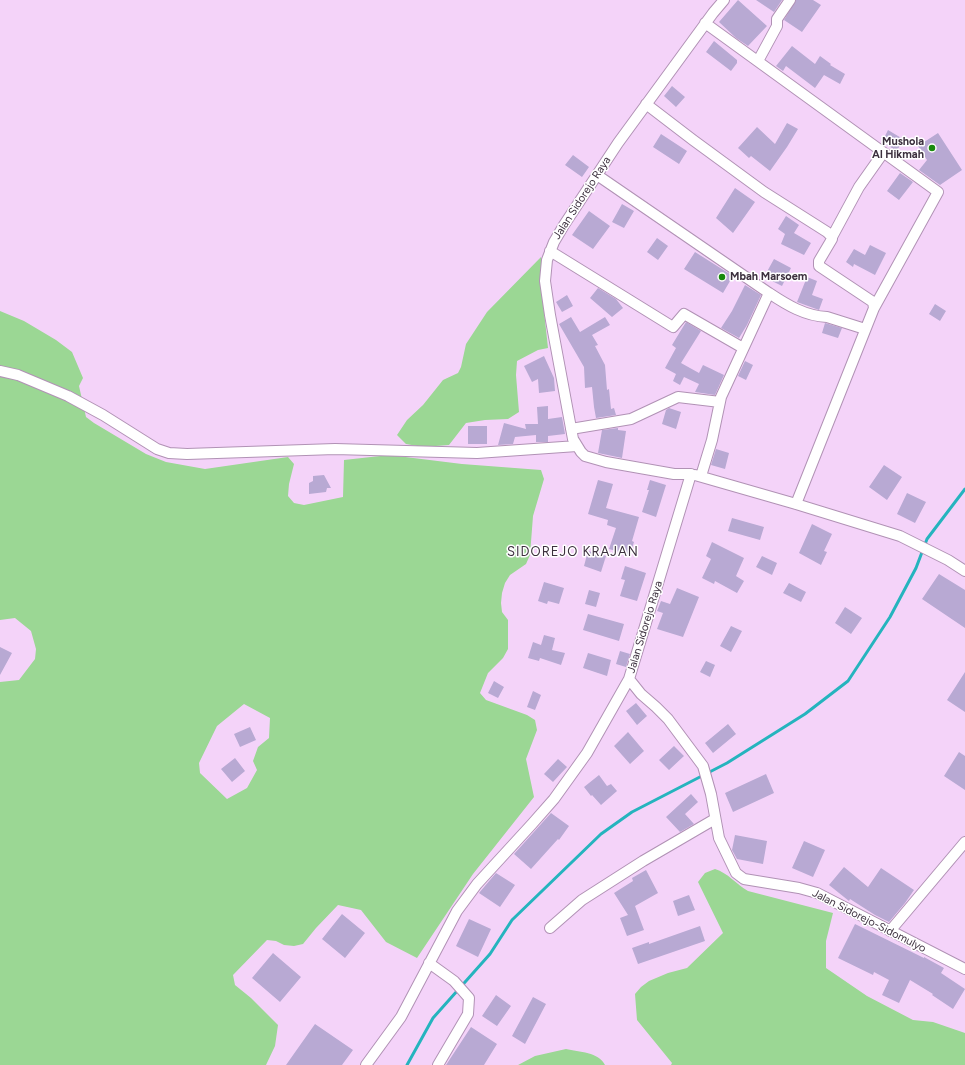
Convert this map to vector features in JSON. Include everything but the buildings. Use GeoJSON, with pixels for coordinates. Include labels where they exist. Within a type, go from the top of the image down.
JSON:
{"type":"FeatureCollection","features":[{"type":"Feature","properties":{"kind":"street","name":"Jalan Sidorejo Raya"},"geometry":{"type":"LineString","coordinates":[[577,446],[573,439],[550,315],[545,281],[547,260],[550,251],[564,225],[597,175],[646,104],[705,23],[724,0]]}},
{"type":"Feature","properties":{"kind":"street"},"geometry":{"type":"LineString","coordinates":[[758,61],[777,26],[777,19],[790,0]]}},
{"type":"Feature","properties":{"kind":"street"},"geometry":{"type":"LineString","coordinates":[[705,23],[938,192],[874,308],[796,504]]}},
{"type":"Feature","properties":{"kind":"street"},"geometry":{"type":"LineString","coordinates":[[646,104],[751,182],[827,232],[832,237]]}},
{"type":"Feature","properties":{"kind":"street"},"geometry":{"type":"LineString","coordinates":[[874,308],[874,302],[819,266],[819,261],[858,187],[883,152]]}},
{"type":"Feature","properties":{"kind":"street"},"geometry":{"type":"LineString","coordinates":[[597,175],[795,310],[827,317],[865,329]]}},
{"type":"Feature","properties":{"kind":"street"},"geometry":{"type":"LineString","coordinates":[[550,251],[673,327],[684,314],[743,348]]}},
{"type":"Feature","properties":{"kind":"street","name":"Jalan Sidorejo Raya"},"geometry":{"type":"LineString","coordinates":[[703,766],[668,719],[641,694],[629,679],[692,480],[712,440],[721,397],[769,293]]}},
{"type":"Feature","properties":{"kind":"street"},"geometry":{"type":"LineString","coordinates":[[0,371],[18,376],[68,396],[147,443],[169,453],[187,454],[335,448],[477,453],[577,446],[585,456],[606,462],[674,474],[692,480],[796,504],[900,536],[948,560],[965,571]]}},
{"type":"Feature","properties":{"kind":"street"},"geometry":{"type":"LineString","coordinates":[[571,429],[631,419],[678,397],[720,402]]}},
{"type":"Feature","properties":{"kind":"street"},"geometry":{"type":"LineString","coordinates":[[366,1065],[401,1018],[457,911],[477,884],[554,799],[587,753],[629,679]]}},
{"type":"Feature","properties":{"kind":"street","name":"Jalan Sidorejo-Sidomulyo"},"geometry":{"type":"LineString","coordinates":[[703,766],[711,794],[718,838],[733,868],[739,876],[744,879],[799,888],[817,893],[965,969]]}},
{"type":"Feature","properties":{"kind":"street"},"geometry":{"type":"LineString","coordinates":[[550,928],[582,900],[643,861],[715,819]]}},
{"type":"Feature","properties":{"kind":"street"},"geometry":{"type":"LineString","coordinates":[[890,931],[965,842]]}},
{"type":"Feature","properties":{"kind":"street"},"geometry":{"type":"LineString","coordinates":[[429,963],[454,981],[469,998],[468,1014],[438,1065]]}},
{"type":"Feature","properties":{"kind":"green space"},"geometry":{"type":"Polygon","coordinates":[[[541,257],[543,302],[548,348],[538,350],[517,361],[516,375],[519,412],[508,419],[466,423],[449,445],[423,447],[406,444],[397,435],[407,420],[423,405],[443,380],[458,373],[461,367],[466,344],[487,312],[541,257]]]}},
{"type":"Feature","properties":{"kind":"green space"},"geometry":{"type":"Polygon","coordinates":[[[0,311],[24,321],[56,340],[72,352],[83,378],[79,386],[86,417],[94,423],[146,454],[166,462],[205,469],[288,457],[294,464],[289,484],[288,496],[294,503],[304,505],[343,497],[344,460],[389,455],[462,464],[541,470],[544,479],[533,516],[530,555],[526,564],[510,575],[505,583],[502,593],[502,612],[508,620],[508,649],[503,658],[488,673],[480,693],[486,700],[527,715],[535,720],[537,730],[526,759],[534,797],[473,874],[417,958],[386,942],[361,910],[338,905],[303,944],[294,946],[284,945],[276,941],[267,940],[233,975],[235,985],[251,998],[278,1025],[275,1046],[266,1065],[0,1065],[0,682],[19,680],[35,659],[36,649],[31,631],[15,618],[0,620],[0,311]],[[244,704],[217,726],[199,763],[200,773],[227,799],[247,788],[257,770],[253,761],[258,747],[269,738],[270,718],[244,704]]]}},
{"type":"Feature","properties":{"kind":"green space"},"geometry":{"type":"Polygon","coordinates":[[[715,869],[724,873],[748,891],[833,913],[826,941],[826,968],[867,996],[913,1020],[933,1022],[965,1033],[965,1065],[671,1065],[672,1063],[637,1020],[635,994],[649,981],[668,973],[687,968],[723,933],[698,882],[705,873],[715,869]]]}},
{"type":"Feature","properties":{"kind":"green space"},"geometry":{"type":"Polygon","coordinates":[[[566,1049],[598,1057],[605,1065],[518,1065],[535,1056],[566,1049]]]}},
{"type":"Feature","properties":{"kind":"waterway"},"geometry":{"type":"LineString","coordinates":[[407,1065],[433,1018],[490,954],[512,920],[601,834],[632,812],[727,763],[805,714],[848,681],[890,617],[916,568],[927,539],[965,489]]}},
{"type":"Feature","properties":{"kind":"place","name":"Mushola Al Hikmah"},"geometry":{"type":"Point","coordinates":[932,148]}},
{"type":"Feature","properties":{"kind":"place","name":"Mbah Marsoem"},"geometry":{"type":"Point","coordinates":[722,277]}},
{"type":"Feature","properties":{"kind":"district","name":"SIDOREJO KRAJAN"},"geometry":{"type":"Point","coordinates":[573,552]}}]}
